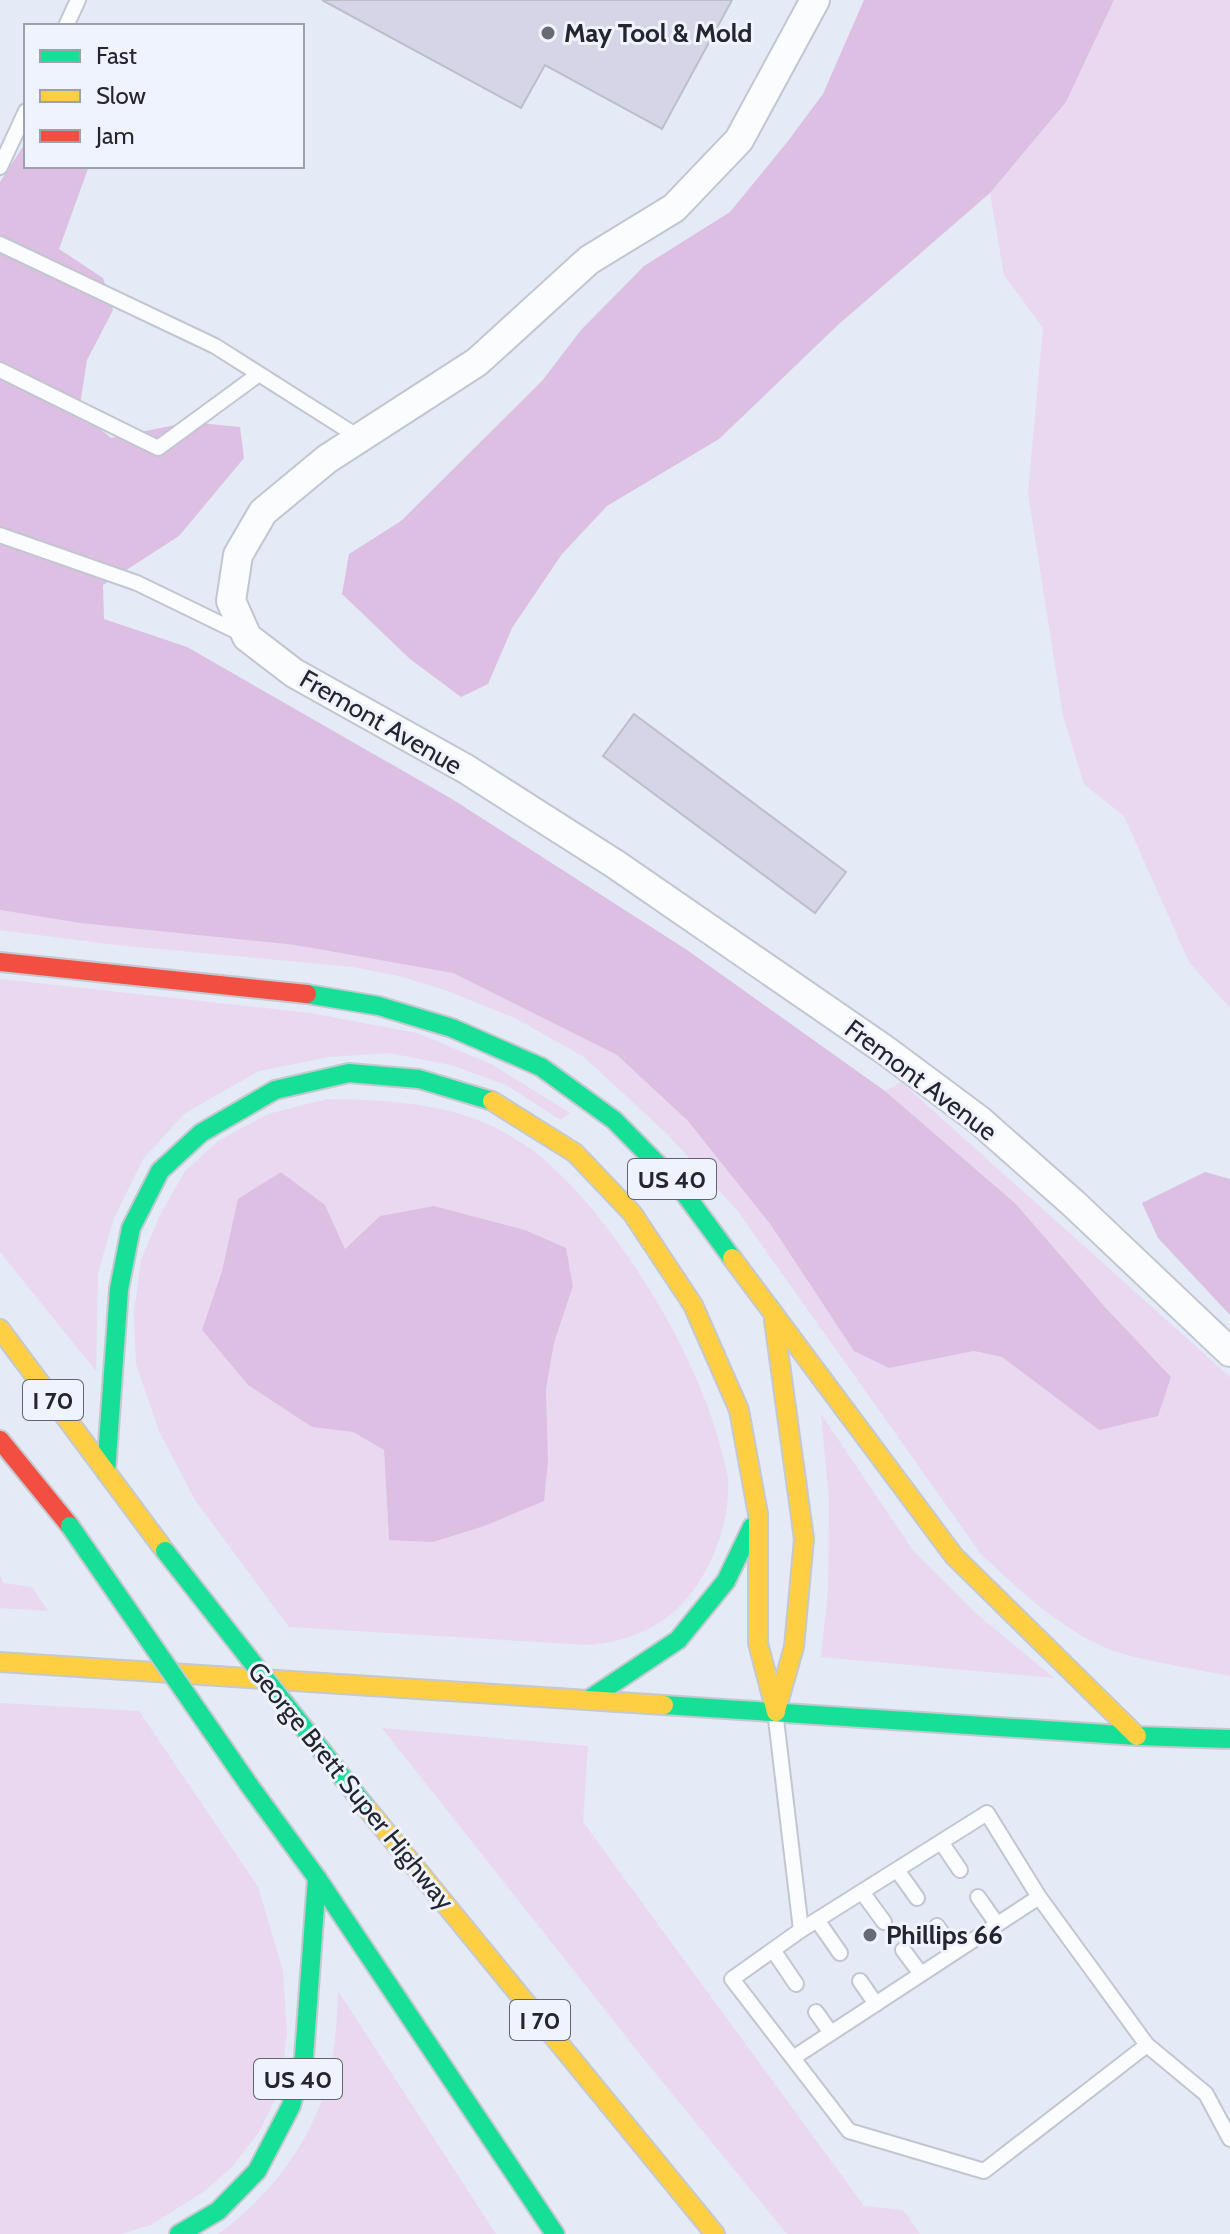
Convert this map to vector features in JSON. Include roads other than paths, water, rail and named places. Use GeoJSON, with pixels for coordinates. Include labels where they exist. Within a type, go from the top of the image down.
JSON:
{"type":"FeatureCollection","features":[{"type":"Feature","properties":{"kind":"main road","name":"US 40"},"geometry":{"type":"LineString","coordinates":[[0,962],[283,990],[379,1006],[452,1028],[541,1067],[614,1120],[679,1186],[954,1556],[1137,1736]]}},
{"type":"Feature","properties":{"kind":"main road"},"geometry":{"type":"LineString","coordinates":[[106,1472],[119,1289],[131,1228],[160,1171],[201,1133],[275,1090],[349,1073],[419,1079],[496,1102],[575,1153],[632,1213],[693,1305],[739,1410],[758,1514],[758,1643],[776,1712]]}},
{"type":"Feature","properties":{"kind":"main road"},"geometry":{"type":"LineString","coordinates":[[773,1311],[804,1539],[794,1647],[776,1712]]}},
{"type":"Feature","properties":{"kind":"main road","name":"George Brett Super Highway"},"geometry":{"type":"LineString","coordinates":[[0,1329],[165,1551],[365,1806],[715,2234]]}},
{"type":"Feature","properties":{"kind":"main road","name":"I 70"},"geometry":{"type":"LineString","coordinates":[[0,1440],[70,1526],[317,1878],[555,2234]]}},
{"type":"Feature","properties":{"kind":"main road"},"geometry":{"type":"LineString","coordinates":[[588,1700],[678,1640],[726,1581],[758,1514]]}},
{"type":"Feature","properties":{"kind":"main road"},"geometry":{"type":"LineString","coordinates":[[0,1662],[1137,1736],[1230,1739]]}},
{"type":"Feature","properties":{"kind":"main road","name":"US 40"},"geometry":{"type":"LineString","coordinates":[[179,2234],[218,2211],[257,2171],[291,2106],[304,2057],[317,1878]]}},
{"type":"Feature","properties":{"kind":"street","name":"Fremont Avenue"},"geometry":{"type":"LineString","coordinates":[[815,0],[739,140],[674,208],[589,260],[477,362],[327,459],[263,512],[238,555],[231,601],[247,637],[294,673],[466,769],[615,864],[885,1050],[979,1120],[1074,1204],[1230,1352]]}},
{"type":"Feature","properties":{"kind":"lane"},"geometry":{"type":"LineString","coordinates":[[67,24],[78,0]]}},
{"type":"Feature","properties":{"kind":"lane"},"geometry":{"type":"LineString","coordinates":[[0,167],[24,115]]}},
{"type":"Feature","properties":{"kind":"lane"},"geometry":{"type":"LineString","coordinates":[[0,244],[215,346],[360,438]]}},
{"type":"Feature","properties":{"kind":"lane"},"geometry":{"type":"LineString","coordinates":[[0,370],[158,448],[259,374]]}},
{"type":"Feature","properties":{"kind":"lane"},"geometry":{"type":"LineString","coordinates":[[0,535],[137,583],[247,637]]}},
{"type":"Feature","properties":{"kind":"lane"},"geometry":{"type":"LineString","coordinates":[[776,1712],[801,1930]]}},
{"type":"Feature","properties":{"kind":"lane"},"geometry":{"type":"LineString","coordinates":[[1147,2045],[984,2171],[849,2131],[732,1979],[801,1930],[987,1813],[1039,1897],[1147,2045],[1206,2094],[1230,2139]]}},
{"type":"Feature","properties":{"kind":"lane"},"geometry":{"type":"LineString","coordinates":[[941,1842],[960,1870]]}},
{"type":"Feature","properties":{"kind":"lane"},"geometry":{"type":"LineString","coordinates":[[897,1870],[917,1898]]}},
{"type":"Feature","properties":{"kind":"lane"},"geometry":{"type":"LineString","coordinates":[[862,1892],[884,1922]]}},
{"type":"Feature","properties":{"kind":"lane"},"geometry":{"type":"LineString","coordinates":[[978,1897],[997,1924]]}},
{"type":"Feature","properties":{"kind":"lane"},"geometry":{"type":"LineString","coordinates":[[793,2058],[1039,1897]]}},
{"type":"Feature","properties":{"kind":"lane"},"geometry":{"type":"LineString","coordinates":[[817,1920],[840,1953]]}},
{"type":"Feature","properties":{"kind":"lane"},"geometry":{"type":"LineString","coordinates":[[937,1926],[955,1952]]}},
{"type":"Feature","properties":{"kind":"lane"},"geometry":{"type":"LineString","coordinates":[[773,1950],[796,1984]]}},
{"type":"Feature","properties":{"kind":"lane"},"geometry":{"type":"LineString","coordinates":[[903,1950],[921,1974]]}},
{"type":"Feature","properties":{"kind":"lane"},"geometry":{"type":"LineString","coordinates":[[860,1981],[876,2004]]}},
{"type":"Feature","properties":{"kind":"lane"},"geometry":{"type":"LineString","coordinates":[[816,2012],[831,2033]]}},
{"type":"Feature","properties":{"kind":"place","name":"May Tool & Mold"},"geometry":{"type":"Point","coordinates":[548,33]}},
{"type":"Feature","properties":{"kind":"place","name":"Phillips 66"},"geometry":{"type":"Point","coordinates":[870,1935]}}]}
